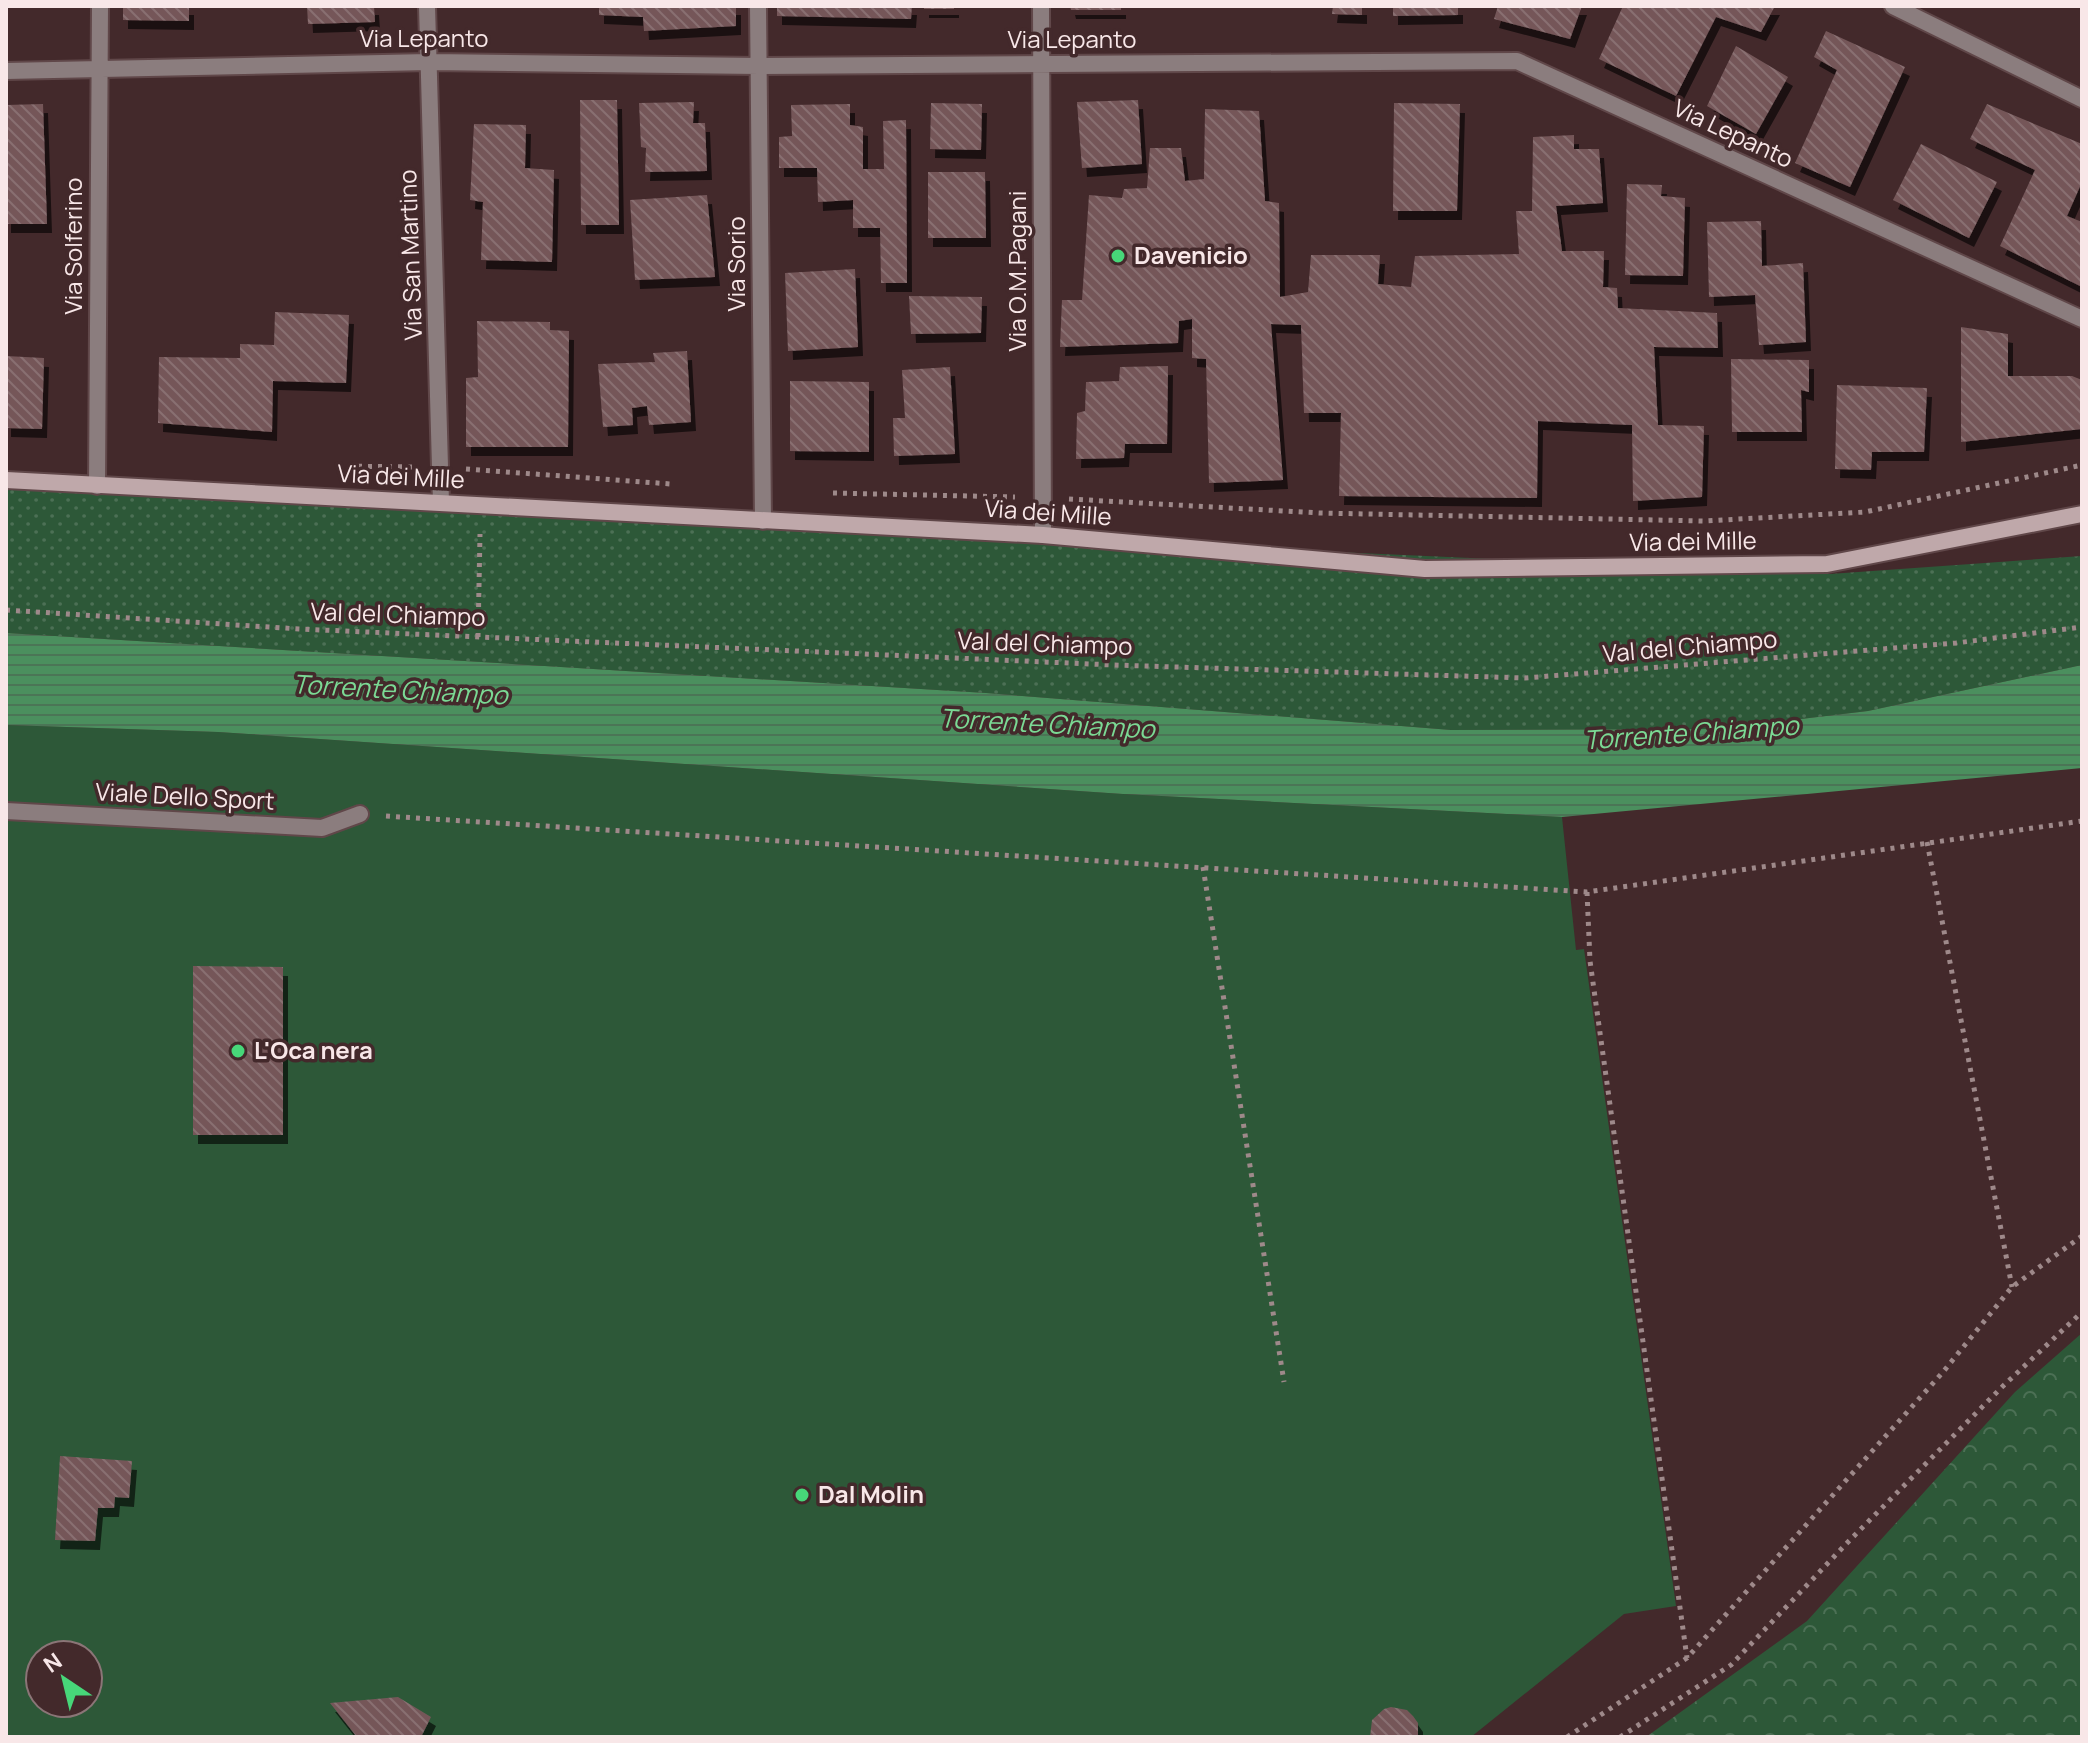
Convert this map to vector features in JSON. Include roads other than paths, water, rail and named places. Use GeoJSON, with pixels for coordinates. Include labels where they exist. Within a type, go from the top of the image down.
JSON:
{"type":"FeatureCollection","features":[{"type":"Feature","properties":{"kind":"main road","name":"Via dei Mille"},"geometry":{"type":"LineString","coordinates":[[6,480],[1043,535],[1425,569],[1827,564],[2082,514]]}},
{"type":"Feature","properties":{"kind":"street","name":"Via Solferino"},"geometry":{"type":"LineString","coordinates":[[97,486],[100,6]]}},
{"type":"Feature","properties":{"kind":"street","name":"Via San Martino"},"geometry":{"type":"LineString","coordinates":[[427,6],[441,502]]}},
{"type":"Feature","properties":{"kind":"street","name":"Via Sorio"},"geometry":{"type":"LineString","coordinates":[[758,6],[763,521]]}},
{"type":"Feature","properties":{"kind":"street","name":"Via O.M.Pagani"},"geometry":{"type":"LineString","coordinates":[[1041,6],[1043,535]]}},
{"type":"Feature","properties":{"kind":"street"},"geometry":{"type":"LineString","coordinates":[[1893,6],[2082,99]]}},
{"type":"Feature","properties":{"kind":"street","name":"Via Lepanto"},"geometry":{"type":"LineString","coordinates":[[6,71],[429,62],[759,66],[1517,61],[2082,319]]}},
{"type":"Feature","properties":{"kind":"street","name":"Viale Dello Sport"},"geometry":{"type":"LineString","coordinates":[[6,811],[322,828],[360,814]]}},
{"type":"Feature","properties":{"kind":"water","name":"Torrente Chiampo"},"geometry":{"type":"Polygon","coordinates":[[[6,633],[986,693],[1451,730],[1719,729],[1868,711],[2082,665],[2082,768],[1562,817],[1123,794],[218,732],[6,725],[6,633]]]}},
{"type":"Feature","properties":{"kind":"place","name":"Davenicio"},"geometry":{"type":"Point","coordinates":[1118,256]}},
{"type":"Feature","properties":{"kind":"place","name":"L'Oca nera"},"geometry":{"type":"Point","coordinates":[238,1051]}},
{"type":"Feature","properties":{"kind":"place","name":"Dal Molin"},"geometry":{"type":"Point","coordinates":[802,1495]}}]}
